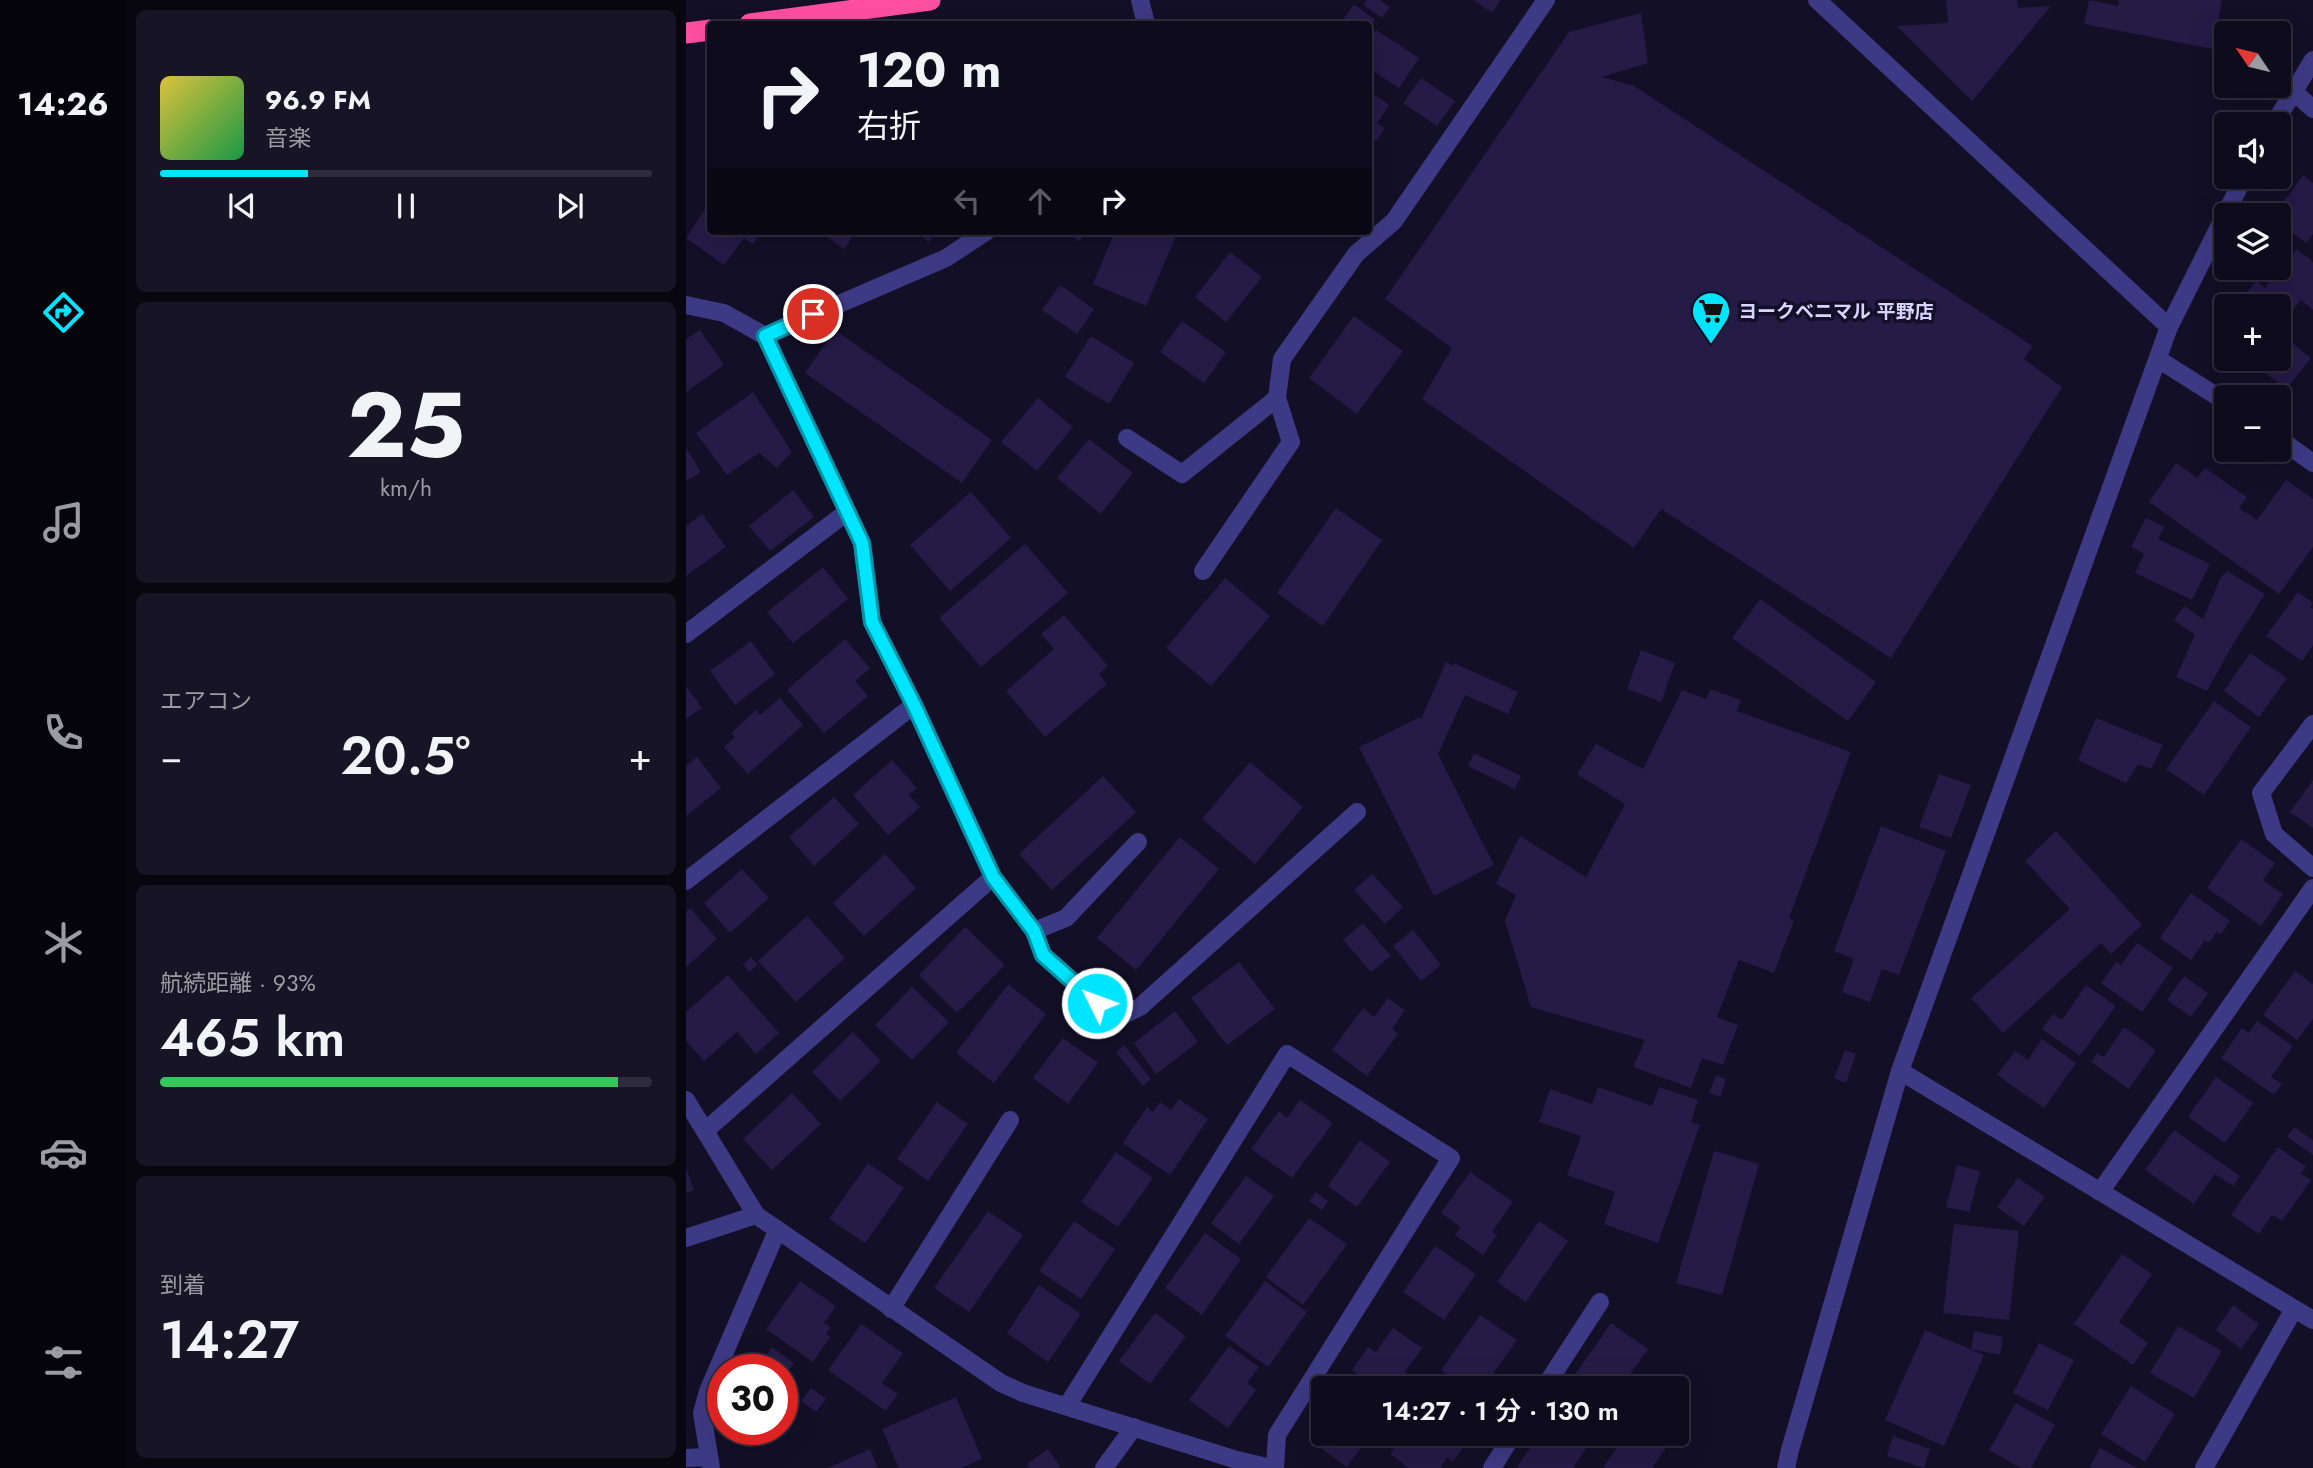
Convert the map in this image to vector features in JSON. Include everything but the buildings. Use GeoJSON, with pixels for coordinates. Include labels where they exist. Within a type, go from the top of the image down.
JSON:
{"type":"FeatureCollection","features":[{"type":"Feature","properties":{"kind":"highway"},"geometry":{"type":"LineString","coordinates":[[772,21],[930,0]]}},
{"type":"Feature","properties":{"kind":"highway"},"geometry":{"type":"LineString","coordinates":[[686,33],[707,30]]}},
{"type":"Feature","properties":{"kind":"street"},"geometry":{"type":"LineString","coordinates":[[1140,0],[1145,21]]}},
{"type":"Feature","properties":{"kind":"street"},"geometry":{"type":"LineString","coordinates":[[1375,228],[1394,222],[1546,0]]}},
{"type":"Feature","properties":{"kind":"street"},"geometry":{"type":"LineString","coordinates":[[1817,0],[2169,327]]}},
{"type":"Feature","properties":{"kind":"street"},"geometry":{"type":"LineString","coordinates":[[2282,112],[2313,60]]}},
{"type":"Feature","properties":{"kind":"street"},"geometry":{"type":"LineString","coordinates":[[2294,92],[2313,109]]}},
{"type":"Feature","properties":{"kind":"street"},"geometry":{"type":"LineString","coordinates":[[1786,1468],[1900,1071],[2169,327],[2238,189]]}},
{"type":"Feature","properties":{"kind":"street"},"geometry":{"type":"LineString","coordinates":[[765,336],[946,258],[981,235]]}},
{"type":"Feature","properties":{"kind":"street"},"geometry":{"type":"LineString","coordinates":[[1203,571],[1291,442],[1277,398],[1282,359],[1370,235]]}},
{"type":"Feature","properties":{"kind":"street"},"geometry":{"type":"LineString","coordinates":[[686,305],[724,313],[765,336],[862,543],[872,622],[914,705],[993,877],[1034,931],[1043,955],[1115,1019],[1140,1007],[1357,812]]}},
{"type":"Feature","properties":{"kind":"street"},"geometry":{"type":"LineString","coordinates":[[2158,359],[2214,394]]}},
{"type":"Feature","properties":{"kind":"street"},"geometry":{"type":"LineString","coordinates":[[1127,438],[1182,474],[1277,398]]}},
{"type":"Feature","properties":{"kind":"street"},"geometry":{"type":"LineString","coordinates":[[2291,447],[2313,463]]}},
{"type":"Feature","properties":{"kind":"street"},"geometry":{"type":"LineString","coordinates":[[686,635],[847,512]]}},
{"type":"Feature","properties":{"kind":"street"},"geometry":{"type":"LineString","coordinates":[[686,881],[914,705]]}},
{"type":"Feature","properties":{"kind":"street"},"geometry":{"type":"LineString","coordinates":[[2313,724],[2261,793],[2274,834],[2313,868]]}},
{"type":"Feature","properties":{"kind":"street"},"geometry":{"type":"LineString","coordinates":[[1034,931],[1066,918],[1138,842]]}},
{"type":"Feature","properties":{"kind":"street"},"geometry":{"type":"LineString","coordinates":[[705,1131],[993,877]]}},
{"type":"Feature","properties":{"kind":"street"},"geometry":{"type":"LineString","coordinates":[[2101,1192],[2313,888]]}},
{"type":"Feature","properties":{"kind":"street"},"geometry":{"type":"LineString","coordinates":[[686,1100],[756,1215],[1001,1383],[1023,1393],[1237,1460],[1273,1468],[1277,1435],[1451,1158],[1287,1054],[1067,1406]]}},
{"type":"Feature","properties":{"kind":"street"},"geometry":{"type":"LineString","coordinates":[[1900,1071],[2313,1320]]}},
{"type":"Feature","properties":{"kind":"street"},"geometry":{"type":"LineString","coordinates":[[891,1309],[1010,1120]]}},
{"type":"Feature","properties":{"kind":"street"},"geometry":{"type":"LineString","coordinates":[[686,1238],[756,1215]]}},
{"type":"Feature","properties":{"kind":"street"},"geometry":{"type":"LineString","coordinates":[[686,1458],[710,1463],[702,1413],[708,1391],[777,1231]]}},
{"type":"Feature","properties":{"kind":"street"},"geometry":{"type":"LineString","coordinates":[[1552,1376],[1600,1302]]}},
{"type":"Feature","properties":{"kind":"street"},"geometry":{"type":"LineString","coordinates":[[2204,1468],[2294,1309]]}},
{"type":"Feature","properties":{"kind":"street"},"geometry":{"type":"LineString","coordinates":[[1104,1468],[1134,1427]]}},
{"type":"Feature","properties":{"kind":"street"},"geometry":{"type":"LineString","coordinates":[[1492,1468],[1506,1446]]}},
{"type":"Feature","properties":{"kind":"place","name":"ヨークベニマル 平野店"},"geometry":{"type":"Point","coordinates":[1711,345]}},
{"type":"Feature","properties":{"kind":"route"},"geometry":{"type":"LineString","coordinates":[[813,314],[765,336],[862,543],[872,622],[914,705],[993,877],[1034,931],[1043,955],[1097,1003]]}}]}
